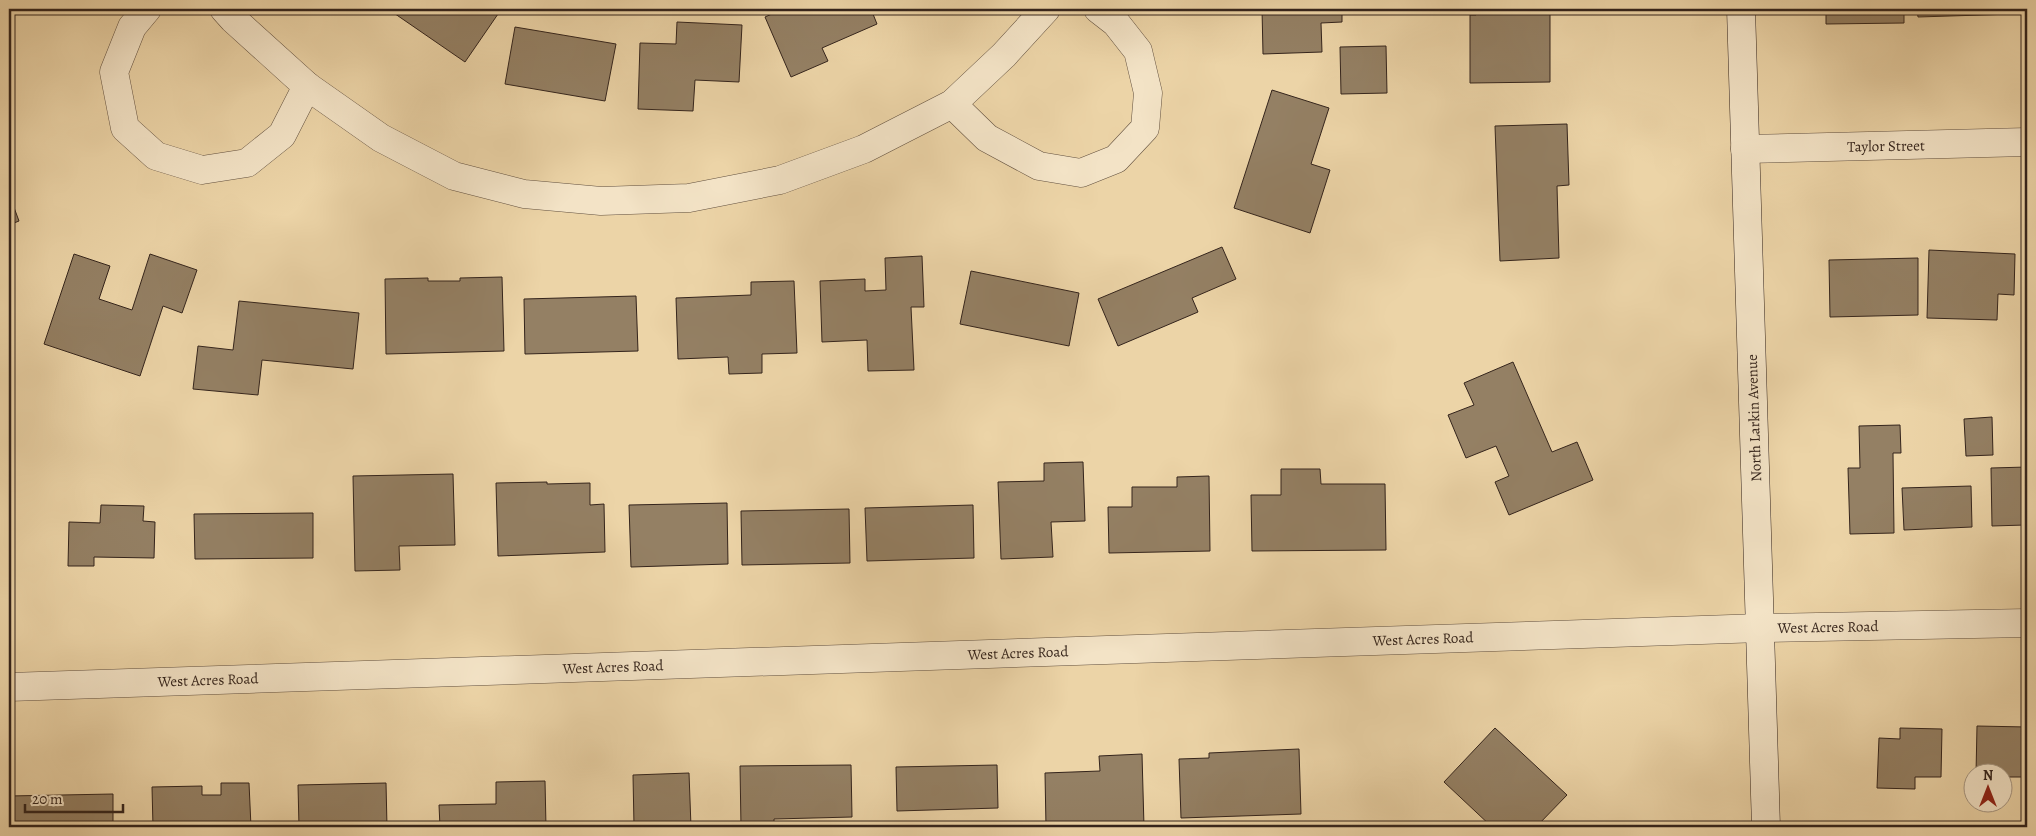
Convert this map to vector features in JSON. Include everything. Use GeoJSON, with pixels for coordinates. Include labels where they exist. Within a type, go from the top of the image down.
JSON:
{"type":"FeatureCollection","features":[{"type":"Feature","properties":{"kind":"street"},"geometry":{"type":"LineString","coordinates":[[147,9],[132,26],[114,72],[125,128],[156,156],[202,170],[247,163],[282,135],[307,86]]}},
{"type":"Feature","properties":{"kind":"street"},"geometry":{"type":"LineString","coordinates":[[224,9],[307,86],[381,138],[454,176],[524,194],[601,201],[689,198],[780,180],[864,149],[952,104],[1004,55],[1046,9]]}},
{"type":"Feature","properties":{"kind":"street"},"geometry":{"type":"LineString","coordinates":[[952,104],[987,138],[1039,166],[1081,173],[1116,159],[1144,128],[1148,93],[1138,51],[1116,23],[1098,9]]}},
{"type":"Feature","properties":{"kind":"street","name":"North Larkin Avenue"},"geometry":{"type":"LineString","coordinates":[[1741,9],[1766,827]]}},
{"type":"Feature","properties":{"kind":"street","name":"Taylor Street"},"geometry":{"type":"LineString","coordinates":[[1745,149],[2027,142]]}},
{"type":"Feature","properties":{"kind":"street","name":"West Acres Road"},"geometry":{"type":"LineString","coordinates":[[9,687],[1761,628],[2027,623]]}},
{"type":"Feature","properties":{"kind":"building"},"geometry":{"type":"Polygon","coordinates":[[[388,9],[490,9],[498,14],[465,62],[388,9]]]}},
{"type":"Feature","properties":{"kind":"building"},"geometry":{"type":"Polygon","coordinates":[[[783,9],[871,9],[877,24],[822,48],[828,61],[791,77],[765,17],[783,9]]]}},
{"type":"Feature","properties":{"kind":"building"},"geometry":{"type":"Polygon","coordinates":[[[1262,9],[1342,9],[1342,22],[1321,23],[1322,52],[1263,54],[1262,9]]]}},
{"type":"Feature","properties":{"kind":"building"},"geometry":{"type":"Polygon","coordinates":[[[1476,9],[1550,9],[1550,82],[1470,83],[1470,15],[1476,15],[1476,9]]]}},
{"type":"Feature","properties":{"kind":"building"},"geometry":{"type":"Polygon","coordinates":[[[1826,9],[1904,9],[1904,23],[1826,24],[1826,9]]]}},
{"type":"Feature","properties":{"kind":"building"},"geometry":{"type":"Polygon","coordinates":[[[1917,9],[2013,9],[2013,14],[1918,17],[1917,9]]]}},
{"type":"Feature","properties":{"kind":"building"},"geometry":{"type":"Polygon","coordinates":[[[677,22],[742,25],[739,82],[695,80],[693,111],[638,109],[640,43],[676,44],[677,22]]]}},
{"type":"Feature","properties":{"kind":"building"},"geometry":{"type":"Polygon","coordinates":[[[515,27],[616,44],[605,101],[505,84],[515,27]]]}},
{"type":"Feature","properties":{"kind":"building"},"geometry":{"type":"Polygon","coordinates":[[[1386,46],[1387,93],[1341,94],[1340,47],[1386,46]]]}},
{"type":"Feature","properties":{"kind":"building"},"geometry":{"type":"Polygon","coordinates":[[[1272,90],[1329,108],[1311,164],[1330,170],[1310,233],[1234,208],[1272,90]]]}},
{"type":"Feature","properties":{"kind":"building"},"geometry":{"type":"Polygon","coordinates":[[[9,97],[14,111],[9,113],[9,97]]]}},
{"type":"Feature","properties":{"kind":"building"},"geometry":{"type":"Polygon","coordinates":[[[1567,124],[1569,185],[1557,186],[1559,258],[1500,261],[1495,126],[1567,124]]]}},
{"type":"Feature","properties":{"kind":"building"},"geometry":{"type":"Polygon","coordinates":[[[9,194],[19,221],[9,225],[9,194]]]}},
{"type":"Feature","properties":{"kind":"building"},"geometry":{"type":"Polygon","coordinates":[[[1222,247],[1236,279],[1192,298],[1198,312],[1118,346],[1098,299],[1222,247]]]}},
{"type":"Feature","properties":{"kind":"building"},"geometry":{"type":"Polygon","coordinates":[[[1929,250],[2015,254],[2014,295],[1998,294],[1997,320],[1927,318],[1929,250]]]}},
{"type":"Feature","properties":{"kind":"building"},"geometry":{"type":"Polygon","coordinates":[[[2024,251],[2027,251],[2027,338],[2026,338],[2024,251]]]}},
{"type":"Feature","properties":{"kind":"building"},"geometry":{"type":"Polygon","coordinates":[[[74,254],[110,266],[99,299],[132,310],[150,254],[197,270],[182,313],[163,306],[140,376],[44,344],[74,254]]]}},
{"type":"Feature","properties":{"kind":"building"},"geometry":{"type":"Polygon","coordinates":[[[922,256],[924,307],[911,307],[914,370],[868,371],[867,340],[822,342],[820,281],[865,279],[865,291],[886,290],[885,258],[922,256]]]}},
{"type":"Feature","properties":{"kind":"building"},"geometry":{"type":"Polygon","coordinates":[[[1918,258],[1918,315],[1830,317],[1829,260],[1918,258]]]}},
{"type":"Feature","properties":{"kind":"building"},"geometry":{"type":"Polygon","coordinates":[[[971,271],[1079,293],[1069,346],[960,324],[971,271]]]}},
{"type":"Feature","properties":{"kind":"building"},"geometry":{"type":"Polygon","coordinates":[[[502,277],[504,351],[386,354],[385,279],[428,278],[428,281],[460,281],[460,278],[502,277]]]}},
{"type":"Feature","properties":{"kind":"building"},"geometry":{"type":"Polygon","coordinates":[[[794,281],[797,353],[762,354],[762,373],[729,374],[728,357],[678,359],[676,298],[751,295],[751,282],[794,281]]]}},
{"type":"Feature","properties":{"kind":"building"},"geometry":{"type":"Polygon","coordinates":[[[636,296],[638,351],[525,354],[524,299],[636,296]]]}},
{"type":"Feature","properties":{"kind":"building"},"geometry":{"type":"Polygon","coordinates":[[[239,301],[359,313],[353,369],[262,360],[258,395],[193,389],[198,346],[233,350],[239,301]]]}},
{"type":"Feature","properties":{"kind":"building"},"geometry":{"type":"Polygon","coordinates":[[[1513,362],[1552,452],[1577,442],[1593,480],[1509,515],[1495,482],[1509,476],[1496,446],[1466,458],[1448,415],[1474,405],[1464,383],[1513,362]]]}},
{"type":"Feature","properties":{"kind":"building"},"geometry":{"type":"Polygon","coordinates":[[[1992,417],[1993,455],[1966,456],[1964,419],[1992,417]]]}},
{"type":"Feature","properties":{"kind":"building"},"geometry":{"type":"Polygon","coordinates":[[[1900,425],[1901,453],[1893,453],[1894,533],[1850,534],[1848,468],[1860,468],[1859,426],[1900,425]]]}},
{"type":"Feature","properties":{"kind":"building"},"geometry":{"type":"Polygon","coordinates":[[[1083,462],[1085,521],[1051,522],[1053,557],[1001,559],[998,482],[1044,481],[1044,463],[1083,462]]]}},
{"type":"Feature","properties":{"kind":"building"},"geometry":{"type":"Polygon","coordinates":[[[2027,467],[2027,515],[2024,515],[2025,525],[1992,526],[1991,468],[2027,467]]]}},
{"type":"Feature","properties":{"kind":"building"},"geometry":{"type":"Polygon","coordinates":[[[1281,469],[1320,469],[1321,484],[1385,484],[1386,550],[1252,551],[1251,495],[1281,495],[1281,469]]]}},
{"type":"Feature","properties":{"kind":"building"},"geometry":{"type":"Polygon","coordinates":[[[453,474],[455,545],[399,546],[400,570],[355,571],[353,476],[453,474]]]}},
{"type":"Feature","properties":{"kind":"building"},"geometry":{"type":"Polygon","coordinates":[[[1209,476],[1210,551],[1109,553],[1108,507],[1132,507],[1132,487],[1177,487],[1177,477],[1209,476]]]}},
{"type":"Feature","properties":{"kind":"building"},"geometry":{"type":"Polygon","coordinates":[[[547,482],[547,484],[590,483],[590,505],[604,504],[605,552],[498,556],[496,483],[547,482]]]}},
{"type":"Feature","properties":{"kind":"building"},"geometry":{"type":"Polygon","coordinates":[[[1971,486],[1972,527],[1904,530],[1902,488],[1971,486]]]}},
{"type":"Feature","properties":{"kind":"building"},"geometry":{"type":"Polygon","coordinates":[[[10,493],[12,573],[9,573],[10,493]]]}},
{"type":"Feature","properties":{"kind":"building"},"geometry":{"type":"Polygon","coordinates":[[[727,503],[728,564],[631,567],[629,505],[727,503]]]}},
{"type":"Feature","properties":{"kind":"building"},"geometry":{"type":"Polygon","coordinates":[[[101,505],[144,506],[143,521],[155,522],[154,558],[94,557],[94,566],[68,566],[69,522],[100,523],[101,505]]]}},
{"type":"Feature","properties":{"kind":"building"},"geometry":{"type":"Polygon","coordinates":[[[973,505],[974,558],[867,561],[865,508],[973,505]]]}},
{"type":"Feature","properties":{"kind":"building"},"geometry":{"type":"Polygon","coordinates":[[[849,509],[850,563],[742,565],[741,511],[849,509]]]}},
{"type":"Feature","properties":{"kind":"building"},"geometry":{"type":"Polygon","coordinates":[[[313,513],[313,558],[195,559],[194,514],[313,513]]]}},
{"type":"Feature","properties":{"kind":"building"},"geometry":{"type":"Polygon","coordinates":[[[1977,726],[2027,727],[2027,777],[2014,777],[2014,764],[1976,764],[1977,726]]]}},
{"type":"Feature","properties":{"kind":"building"},"geometry":{"type":"Polygon","coordinates":[[[1495,728],[1567,795],[1536,827],[1492,827],[1444,782],[1495,728]]]}},
{"type":"Feature","properties":{"kind":"building"},"geometry":{"type":"Polygon","coordinates":[[[1900,728],[1942,729],[1941,777],[1915,777],[1915,789],[1877,788],[1879,738],[1900,739],[1900,728]]]}},
{"type":"Feature","properties":{"kind":"building"},"geometry":{"type":"Polygon","coordinates":[[[1299,749],[1301,814],[1181,818],[1179,759],[1209,758],[1209,753],[1299,749]]]}},
{"type":"Feature","properties":{"kind":"building"},"geometry":{"type":"Polygon","coordinates":[[[1142,754],[1144,827],[1046,827],[1045,773],[1100,771],[1099,756],[1142,754]]]}},
{"type":"Feature","properties":{"kind":"building"},"geometry":{"type":"Polygon","coordinates":[[[851,765],[852,817],[774,819],[774,827],[741,827],[740,766],[851,765]]]}},
{"type":"Feature","properties":{"kind":"building"},"geometry":{"type":"Polygon","coordinates":[[[997,765],[998,808],[897,811],[896,767],[997,765]]]}},
{"type":"Feature","properties":{"kind":"building"},"geometry":{"type":"Polygon","coordinates":[[[689,773],[691,827],[666,827],[666,825],[634,826],[633,775],[689,773]]]}},
{"type":"Feature","properties":{"kind":"building"},"geometry":{"type":"Polygon","coordinates":[[[545,781],[546,827],[440,827],[439,805],[496,804],[496,782],[545,781]]]}},
{"type":"Feature","properties":{"kind":"building"},"geometry":{"type":"Polygon","coordinates":[[[221,783],[249,783],[251,827],[153,827],[152,787],[202,786],[202,795],[221,795],[221,783]]]}},
{"type":"Feature","properties":{"kind":"building"},"geometry":{"type":"Polygon","coordinates":[[[386,783],[387,827],[299,827],[298,785],[386,783]]]}},
{"type":"Feature","properties":{"kind":"building"},"geometry":{"type":"Polygon","coordinates":[[[113,794],[113,827],[9,827],[9,796],[113,794]]]}}]}
